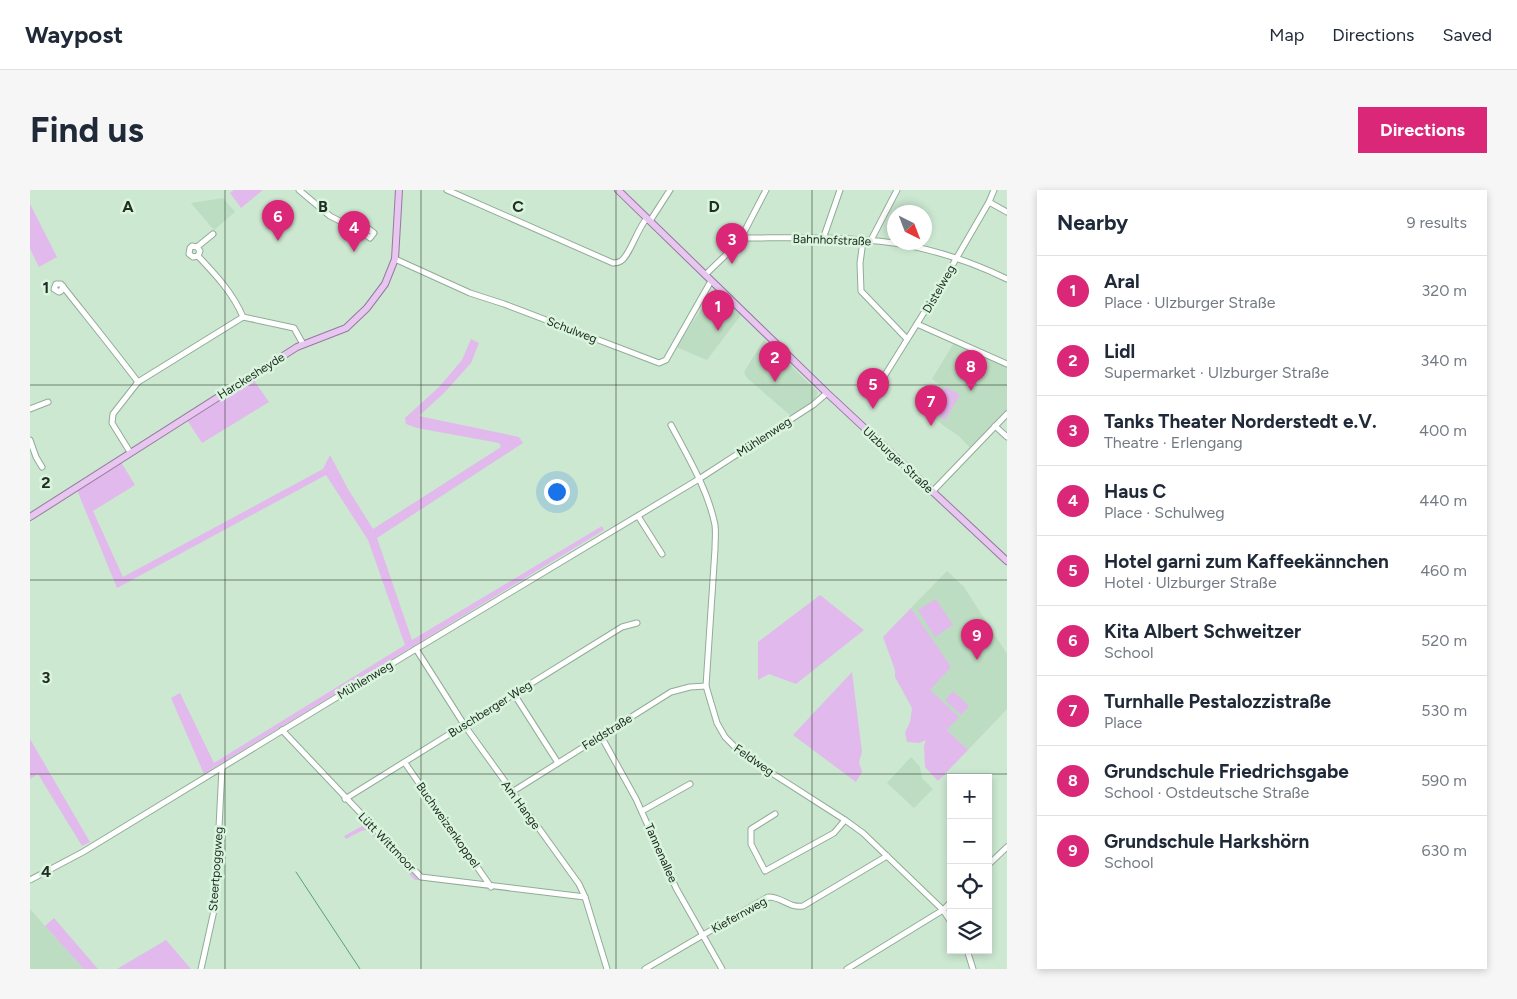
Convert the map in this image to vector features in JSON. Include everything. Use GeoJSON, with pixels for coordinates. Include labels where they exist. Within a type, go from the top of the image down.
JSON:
{"type":"FeatureCollection","features":[{"type":"Feature","properties":{"kind":"main road","name":"Harckesheyde"},"geometry":{"type":"LineString","coordinates":[[30,517],[303,344],[340,331],[357,319],[385,284],[395,259],[399,190]]}},
{"type":"Feature","properties":{"kind":"main road","name":"Ulzburger Straße"},"geometry":{"type":"LineString","coordinates":[[618,190],[827,393],[1007,562]]}},
{"type":"Feature","properties":{"kind":"street"},"geometry":{"type":"LineString","coordinates":[[299,190],[330,216],[364,234]]}},
{"type":"Feature","properties":{"kind":"street"},"geometry":{"type":"LineString","coordinates":[[446,190],[613,263],[618,263],[624,259],[638,229],[649,219],[670,190]]}},
{"type":"Feature","properties":{"kind":"street"},"geometry":{"type":"LineString","coordinates":[[705,275],[742,238],[766,190]]}},
{"type":"Feature","properties":{"kind":"street"},"geometry":{"type":"LineString","coordinates":[[823,239],[840,190]]}},
{"type":"Feature","properties":{"kind":"street"},"geometry":{"type":"LineString","coordinates":[[870,242],[897,190]]}},
{"type":"Feature","properties":{"kind":"street","name":"Distelweg"},"geometry":{"type":"LineString","coordinates":[[882,386],[884,375],[918,324],[989,202],[994,190]]}},
{"type":"Feature","properties":{"kind":"street"},"geometry":{"type":"LineString","coordinates":[[989,202],[1007,212]]}},
{"type":"Feature","properties":{"kind":"street"},"geometry":{"type":"LineString","coordinates":[[213,234],[197,247],[192,246],[188,250],[191,256],[198,256],[221,282],[238,305],[243,317]]}},
{"type":"Feature","properties":{"kind":"street","name":"Bahnhofstraße"},"geometry":{"type":"LineString","coordinates":[[742,238],[823,239],[894,243],[956,258],[1007,278]]}},
{"type":"Feature","properties":{"kind":"street"},"geometry":{"type":"LineString","coordinates":[[863,241],[860,263],[861,291],[907,338]]}},
{"type":"Feature","properties":{"kind":"street"},"geometry":{"type":"LineString","coordinates":[[197,247],[200,251],[198,256]]}},
{"type":"Feature","properties":{"kind":"street","name":"Schulweg"},"geometry":{"type":"LineString","coordinates":[[395,259],[470,293],[659,363],[666,360],[711,281]]}},
{"type":"Feature","properties":{"kind":"street"},"geometry":{"type":"LineString","coordinates":[[63,286],[138,382]]}},
{"type":"Feature","properties":{"kind":"street"},"geometry":{"type":"LineString","coordinates":[[130,452],[111,419],[138,382],[243,317],[294,328],[303,344]]}},
{"type":"Feature","properties":{"kind":"street"},"geometry":{"type":"LineString","coordinates":[[918,324],[1007,364]]}},
{"type":"Feature","properties":{"kind":"street","name":"Mühlenweg"},"geometry":{"type":"LineString","coordinates":[[30,880],[83,852],[699,479],[813,405],[827,393]]}},
{"type":"Feature","properties":{"kind":"street"},"geometry":{"type":"LineString","coordinates":[[30,409],[48,402]]}},
{"type":"Feature","properties":{"kind":"street"},"geometry":{"type":"LineString","coordinates":[[932,492],[1007,414]]}},
{"type":"Feature","properties":{"kind":"street"},"geometry":{"type":"LineString","coordinates":[[671,425],[699,479]]}},
{"type":"Feature","properties":{"kind":"street"},"geometry":{"type":"LineString","coordinates":[[995,426],[1007,437]]}},
{"type":"Feature","properties":{"kind":"street"},"geometry":{"type":"LineString","coordinates":[[30,440],[42,467]]}},
{"type":"Feature","properties":{"kind":"street","name":"Feldweg"},"geometry":{"type":"LineString","coordinates":[[699,479],[710,506],[715,527],[706,686],[717,723],[725,737],[742,754],[846,820],[888,856],[947,916]]}},
{"type":"Feature","properties":{"kind":"street"},"geometry":{"type":"LineString","coordinates":[[638,516],[662,554]]}},
{"type":"Feature","properties":{"kind":"street","name":"Buschberger Weg"},"geometry":{"type":"LineString","coordinates":[[345,799],[622,627],[637,623]]}},
{"type":"Feature","properties":{"kind":"street","name":"Am Hange"},"geometry":{"type":"LineString","coordinates":[[416,649],[465,726],[579,884],[585,897],[607,969]]}},
{"type":"Feature","properties":{"kind":"street","name":"Feldstraße"},"geometry":{"type":"LineString","coordinates":[[512,792],[671,692],[690,687],[706,686]]}},
{"type":"Feature","properties":{"kind":"street"},"geometry":{"type":"LineString","coordinates":[[514,694],[558,763]]}},
{"type":"Feature","properties":{"kind":"street","name":"Lütt Wittmoor"},"geometry":{"type":"LineString","coordinates":[[282,730],[345,799],[421,877],[585,897]]}},
{"type":"Feature","properties":{"kind":"street","name":"Tannenallee"},"geometry":{"type":"LineString","coordinates":[[601,736],[642,811],[676,888],[722,969]]}},
{"type":"Feature","properties":{"kind":"street","name":"Buchweizenkoppel"},"geometry":{"type":"LineString","coordinates":[[405,763],[491,886]]}},
{"type":"Feature","properties":{"kind":"street","name":"Steertpoggweg"},"geometry":{"type":"LineString","coordinates":[[201,969],[215,906],[222,768]]}},
{"type":"Feature","properties":{"kind":"street"},"geometry":{"type":"LineString","coordinates":[[642,811],[690,784]]}},
{"type":"Feature","properties":{"kind":"street"},"geometry":{"type":"LineString","coordinates":[[775,814],[751,829],[751,844],[765,871],[834,833],[846,820]]}},
{"type":"Feature","properties":{"kind":"street"},"geometry":{"type":"LineString","coordinates":[[989,864],[1007,847]]}},
{"type":"Feature","properties":{"kind":"street","name":"Kiefernweg"},"geometry":{"type":"LineString","coordinates":[[645,969],[768,897],[778,897],[796,907],[803,906],[888,856]]}},
{"type":"Feature","properties":{"kind":"street"},"geometry":{"type":"LineString","coordinates":[[847,969],[947,906]]}},
{"type":"Feature","properties":{"kind":"street"},"geometry":{"type":"LineString","coordinates":[[968,954],[973,969]]}},
{"type":"Feature","properties":{"kind":"shaded area"},"geometry":{"type":"Polygon","coordinates":[[[234,190],[263,190],[241,208],[230,193],[234,190]]]}},
{"type":"Feature","properties":{"kind":"shaded area"},"geometry":{"type":"Polygon","coordinates":[[[223,198],[235,212],[214,230],[191,203],[223,198]]]}},
{"type":"Feature","properties":{"kind":"shaded area"},"geometry":{"type":"Polygon","coordinates":[[[30,204],[57,257],[39,267],[30,249],[30,204]]]}},
{"type":"Feature","properties":{"kind":"shaded area"},"geometry":{"type":"Polygon","coordinates":[[[714,290],[741,315],[707,360],[676,347],[714,290]]]}},
{"type":"Feature","properties":{"kind":"shaded area"},"geometry":{"type":"Polygon","coordinates":[[[471,339],[479,343],[471,363],[445,392],[419,416],[519,437],[523,443],[377,538],[412,640],[602,526],[604,530],[204,774],[171,698],[180,693],[214,763],[405,645],[368,540],[326,475],[117,588],[77,490],[121,462],[135,485],[93,511],[123,577],[323,469],[330,455],[348,489],[373,529],[501,447],[499,443],[417,428],[406,424],[405,418],[439,387],[462,360],[471,339]]]}},
{"type":"Feature","properties":{"kind":"shaded area"},"geometry":{"type":"Polygon","coordinates":[[[764,340],[818,392],[815,399],[792,417],[746,377],[744,372],[764,340]]]}},
{"type":"Feature","properties":{"kind":"shaded area"},"geometry":{"type":"Polygon","coordinates":[[[955,341],[1007,364],[1007,414],[972,450],[959,436],[924,409],[939,384],[932,379],[955,341]]]}},
{"type":"Feature","properties":{"kind":"shaded area"},"geometry":{"type":"Polygon","coordinates":[[[253,379],[269,402],[202,443],[187,420],[253,379]]]}},
{"type":"Feature","properties":{"kind":"shaded area"},"geometry":{"type":"Polygon","coordinates":[[[946,387],[960,395],[945,420],[931,412],[946,387]]]}},
{"type":"Feature","properties":{"kind":"shaded area"},"geometry":{"type":"Polygon","coordinates":[[[947,571],[964,587],[1007,654],[1007,709],[968,750],[947,730],[958,717],[929,690],[950,666],[911,608],[947,571]]]}},
{"type":"Feature","properties":{"kind":"shaded area"},"geometry":{"type":"Polygon","coordinates":[[[820,595],[864,630],[796,684],[769,674],[758,680],[758,642],[820,595]]]}},
{"type":"Feature","properties":{"kind":"shaded area"},"geometry":{"type":"Polygon","coordinates":[[[936,599],[953,625],[935,637],[918,610],[936,599]]]}},
{"type":"Feature","properties":{"kind":"shaded area"},"geometry":{"type":"Polygon","coordinates":[[[911,608],[951,667],[930,690],[959,717],[947,730],[968,750],[938,781],[925,767],[924,746],[926,740],[919,743],[907,742],[905,733],[910,722],[912,708],[895,677],[895,670],[883,637],[911,608]]]}},
{"type":"Feature","properties":{"kind":"shaded area"},"geometry":{"type":"Polygon","coordinates":[[[852,672],[862,752],[859,762],[862,772],[856,782],[793,735],[852,672]]]}},
{"type":"Feature","properties":{"kind":"shaded area"},"geometry":{"type":"Polygon","coordinates":[[[953,691],[969,706],[961,715],[945,700],[953,691]]]}},
{"type":"Feature","properties":{"kind":"shaded area"},"geometry":{"type":"Polygon","coordinates":[[[30,739],[90,842],[82,846],[38,774],[30,779],[30,739]]]}},
{"type":"Feature","properties":{"kind":"shaded area"},"geometry":{"type":"Polygon","coordinates":[[[911,757],[920,767],[922,778],[933,789],[914,808],[887,783],[911,757]]]}},
{"type":"Feature","properties":{"kind":"shaded area"},"geometry":{"type":"Polygon","coordinates":[[[366,824],[421,880],[415,880],[367,830],[346,839],[344,836],[366,824]]]}},
{"type":"Feature","properties":{"kind":"shaded area"},"geometry":{"type":"Polygon","coordinates":[[[30,909],[45,926],[84,969],[30,969],[30,909]]]}},
{"type":"Feature","properties":{"kind":"shaded area"},"geometry":{"type":"Polygon","coordinates":[[[54,918],[98,969],[84,969],[45,926],[54,918]]]}},
{"type":"Feature","properties":{"kind":"shaded area"},"geometry":{"type":"Polygon","coordinates":[[[166,940],[191,969],[117,969],[166,940]]]}},
{"type":"Feature","properties":{"kind":"waterway"},"geometry":{"type":"LineString","coordinates":[[296,872],[360,969]]}},
{"type":"Feature","properties":{"kind":"place","name":"Kita Albert Schweitzer"},"geometry":{"type":"Point","coordinates":[278,241]}},
{"type":"Feature","properties":{"kind":"place","name":"Haus C"},"geometry":{"type":"Point","coordinates":[354,252]}},
{"type":"Feature","properties":{"kind":"place","name":"Tanks Theater Norderstedt e.V."},"geometry":{"type":"Point","coordinates":[732,264]}},
{"type":"Feature","properties":{"kind":"place","name":"Aral"},"geometry":{"type":"Point","coordinates":[718,331]}},
{"type":"Feature","properties":{"kind":"place","name":"Lidl"},"geometry":{"type":"Point","coordinates":[775,382]}},
{"type":"Feature","properties":{"kind":"place","name":"Grundschule Friedrichsgabe"},"geometry":{"type":"Point","coordinates":[971,391]}},
{"type":"Feature","properties":{"kind":"place","name":"Hotel garni zum Kaffeekännchen"},"geometry":{"type":"Point","coordinates":[873,409]}},
{"type":"Feature","properties":{"kind":"place","name":"Turnhalle Pestalozzistraße"},"geometry":{"type":"Point","coordinates":[931,426]}},
{"type":"Feature","properties":{"kind":"place","name":"Grundschule Harkshörn"},"geometry":{"type":"Point","coordinates":[977,660]}}]}
